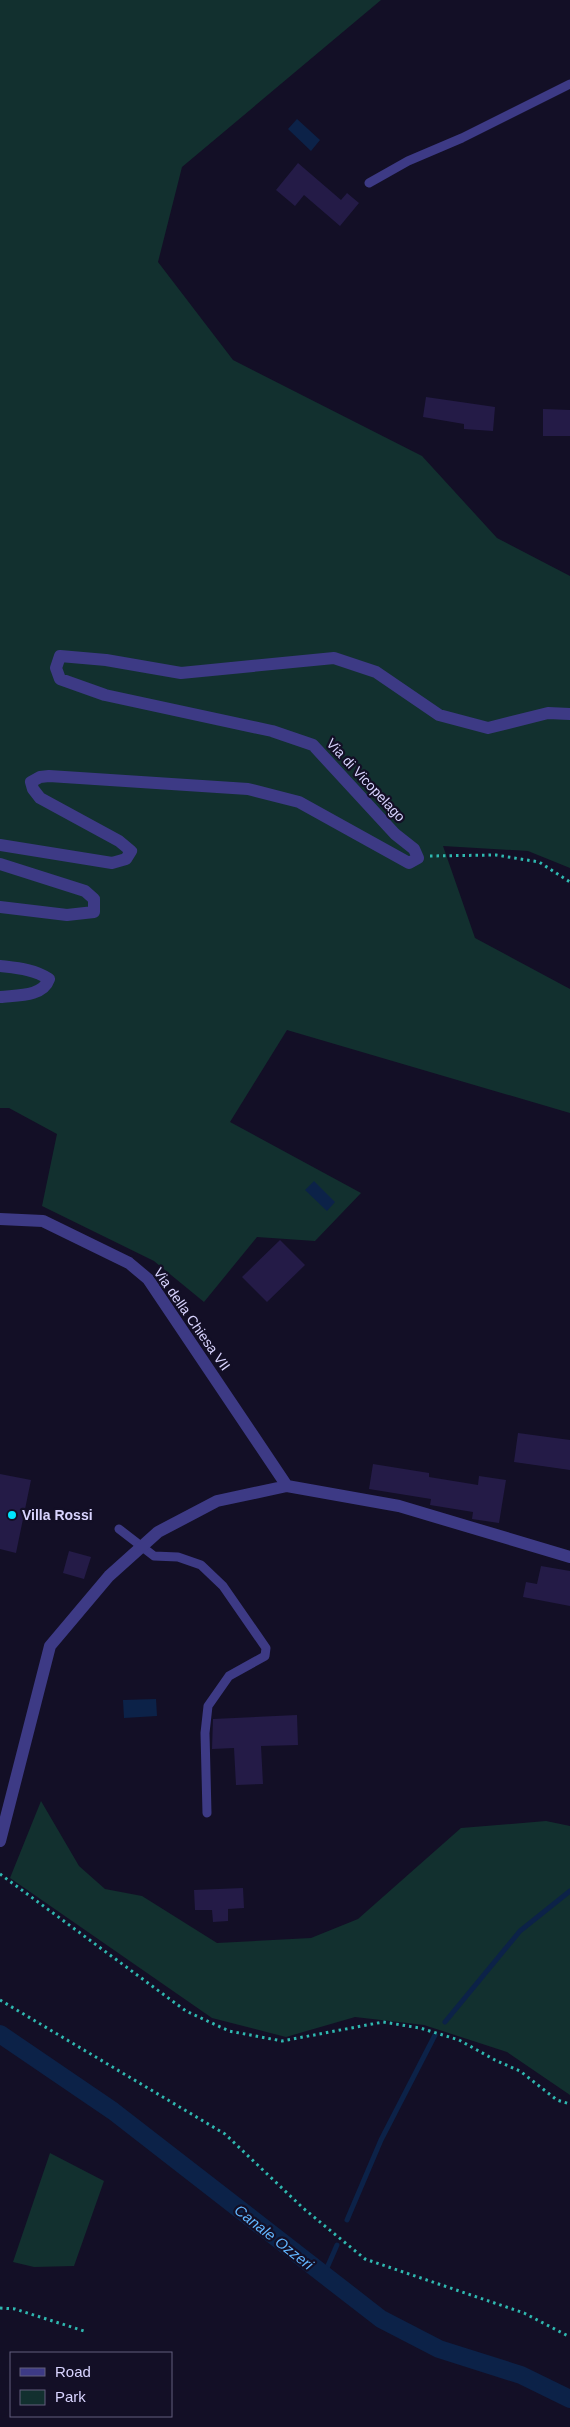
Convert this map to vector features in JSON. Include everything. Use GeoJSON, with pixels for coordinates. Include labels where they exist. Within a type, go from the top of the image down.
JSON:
{"type":"FeatureCollection","features":[{"type":"Feature","properties":{"kind":"street","name":"Via di Vicopelago"},"geometry":{"type":"LineString","coordinates":[[414,849],[395,834],[313,745],[272,731],[105,695],[60,679],[56,668],[60,656],[106,660],[181,673],[334,658],[376,672],[438,715],[488,728],[548,713],[570,714]]}},
{"type":"Feature","properties":{"kind":"street"},"geometry":{"type":"LineString","coordinates":[[0,845],[112,863],[126,859],[130,851],[119,841],[40,798],[33,790],[31,782],[40,777],[49,776],[248,789],[299,802],[409,862],[418,858],[414,849]]}},
{"type":"Feature","properties":{"kind":"street"},"geometry":{"type":"LineString","coordinates":[[0,864],[85,891],[94,899],[94,912],[67,915],[0,908]]}},
{"type":"Feature","properties":{"kind":"street"},"geometry":{"type":"LineString","coordinates":[[0,966],[24,968],[40,973],[49,979],[46,986],[37,992],[0,997]]}},
{"type":"Feature","properties":{"kind":"street","name":"Via della Chiesa VII"},"geometry":{"type":"LineString","coordinates":[[0,1219],[43,1220],[129,1263],[148,1278],[287,1486]]}},
{"type":"Feature","properties":{"kind":"street"},"geometry":{"type":"LineString","coordinates":[[0,1842],[50,1646],[109,1576],[158,1532],[217,1501],[287,1486],[399,1506],[570,1557]]}},
{"type":"Feature","properties":{"kind":"lane"},"geometry":{"type":"LineString","coordinates":[[369,183],[408,161],[462,138],[570,84]]}},
{"type":"Feature","properties":{"kind":"lane"},"geometry":{"type":"LineString","coordinates":[[119,1529],[154,1556],[178,1557],[201,1565],[223,1586],[266,1648],[265,1656],[229,1676],[208,1706],[205,1733],[207,1813]]}},
{"type":"Feature","properties":{"kind":"path"},"geometry":{"type":"LineString","coordinates":[[414,849],[434,857],[496,855],[539,862],[570,882]]}},
{"type":"Feature","properties":{"kind":"path"},"geometry":{"type":"LineString","coordinates":[[0,1874],[186,2011],[229,2031],[282,2041],[383,2022],[420,2028],[459,2040],[495,2060],[520,2071],[557,2100],[570,2104]]}},
{"type":"Feature","properties":{"kind":"path"},"geometry":{"type":"LineString","coordinates":[[0,2000],[225,2134],[303,2208],[365,2259],[524,2313],[570,2337]]}},
{"type":"Feature","properties":{"kind":"path"},"geometry":{"type":"LineString","coordinates":[[0,2308],[15,2309],[84,2330]]}},
{"type":"Feature","properties":{"kind":"green space"},"geometry":{"type":"Polygon","coordinates":[[[0,0],[381,0],[182,167],[158,262],[233,360],[422,456],[497,538],[570,576],[570,868],[528,851],[443,846],[475,938],[570,989],[570,1113],[287,1030],[230,1122],[361,1193],[315,1241],[257,1237],[204,1302],[154,1261],[42,1206],[57,1134],[9,1108],[0,1108],[0,0]]]}},
{"type":"Feature","properties":{"kind":"green space"},"geometry":{"type":"Polygon","coordinates":[[[41,1801],[79,1866],[105,1889],[142,1896],[217,1943],[311,1938],[358,1919],[461,1828],[546,1821],[570,1826],[570,2095],[507,2052],[424,2025],[355,2017],[286,2037],[212,2018],[10,1878],[41,1801]]]}},
{"type":"Feature","properties":{"kind":"green space"},"geometry":{"type":"Polygon","coordinates":[[[50,2153],[104,2181],[74,2266],[34,2267],[13,2262],[50,2153]]]}},
{"type":"Feature","properties":{"kind":"water"},"geometry":{"type":"Polygon","coordinates":[[[297,119],[320,140],[311,151],[288,129],[297,119]]]}},
{"type":"Feature","properties":{"kind":"water"},"geometry":{"type":"Polygon","coordinates":[[[314,1181],[335,1202],[327,1211],[305,1190],[314,1181]]]}},
{"type":"Feature","properties":{"kind":"water"},"geometry":{"type":"Polygon","coordinates":[[[156,1699],[157,1716],[124,1718],[123,1700],[156,1699]]]}},
{"type":"Feature","properties":{"kind":"building"},"geometry":{"type":"Polygon","coordinates":[[[298,163],[341,200],[347,193],[359,203],[340,226],[304,195],[295,206],[276,190],[298,163]]]}},
{"type":"Feature","properties":{"kind":"building"},"geometry":{"type":"Polygon","coordinates":[[[426,397],[495,407],[493,431],[464,429],[464,424],[423,417],[426,397]]]}},
{"type":"Feature","properties":{"kind":"building"},"geometry":{"type":"Polygon","coordinates":[[[543,409],[570,410],[570,436],[543,436],[543,409]]]}},
{"type":"Feature","properties":{"kind":"building"},"geometry":{"type":"Polygon","coordinates":[[[280,1240],[305,1265],[267,1302],[242,1277],[280,1240]]]}},
{"type":"Feature","properties":{"kind":"building"},"geometry":{"type":"Polygon","coordinates":[[[518,1433],[570,1440],[570,1470],[514,1462],[518,1433]]]}},
{"type":"Feature","properties":{"kind":"building"},"geometry":{"type":"Polygon","coordinates":[[[373,1464],[429,1473],[429,1477],[478,1485],[479,1476],[506,1480],[499,1523],[472,1519],[473,1512],[430,1505],[431,1499],[369,1489],[373,1464]]]}},
{"type":"Feature","properties":{"kind":"building","name":"Villa Rossi"},"geometry":{"type":"Polygon","coordinates":[[[0,1474],[31,1480],[16,1553],[0,1549],[0,1474]]]}},
{"type":"Feature","properties":{"kind":"building"},"geometry":{"type":"Polygon","coordinates":[[[69,1551],[91,1557],[84,1579],[63,1573],[69,1551]]]}},
{"type":"Feature","properties":{"kind":"building"},"geometry":{"type":"Polygon","coordinates":[[[541,1566],[570,1571],[570,1606],[523,1597],[526,1582],[537,1584],[541,1566]]]}},
{"type":"Feature","properties":{"kind":"building"},"geometry":{"type":"Polygon","coordinates":[[[297,1715],[298,1745],[261,1746],[263,1784],[236,1785],[234,1748],[212,1749],[213,1719],[297,1715]]]}},
{"type":"Feature","properties":{"kind":"building"},"geometry":{"type":"Polygon","coordinates":[[[243,1888],[244,1908],[228,1909],[228,1921],[213,1922],[212,1910],[195,1910],[194,1890],[243,1888]]]}},
{"type":"Feature","properties":{"kind":"waterway"},"geometry":{"type":"LineString","coordinates":[[445,2022],[520,1931],[570,1891]]}},
{"type":"Feature","properties":{"kind":"waterway","name":"Canale Ozzeri"},"geometry":{"type":"LineString","coordinates":[[0,2034],[113,2111],[381,2319],[439,2349],[521,2375],[570,2399]]}},
{"type":"Feature","properties":{"kind":"waterway"},"geometry":{"type":"LineString","coordinates":[[347,2220],[381,2140],[435,2035]]}},
{"type":"Feature","properties":{"kind":"waterway"},"geometry":{"type":"LineString","coordinates":[[323,2277],[337,2245]]}},
{"type":"Feature","properties":{"kind":"place","name":"Villa Rossi"},"geometry":{"type":"Point","coordinates":[12,1515]}}]}
